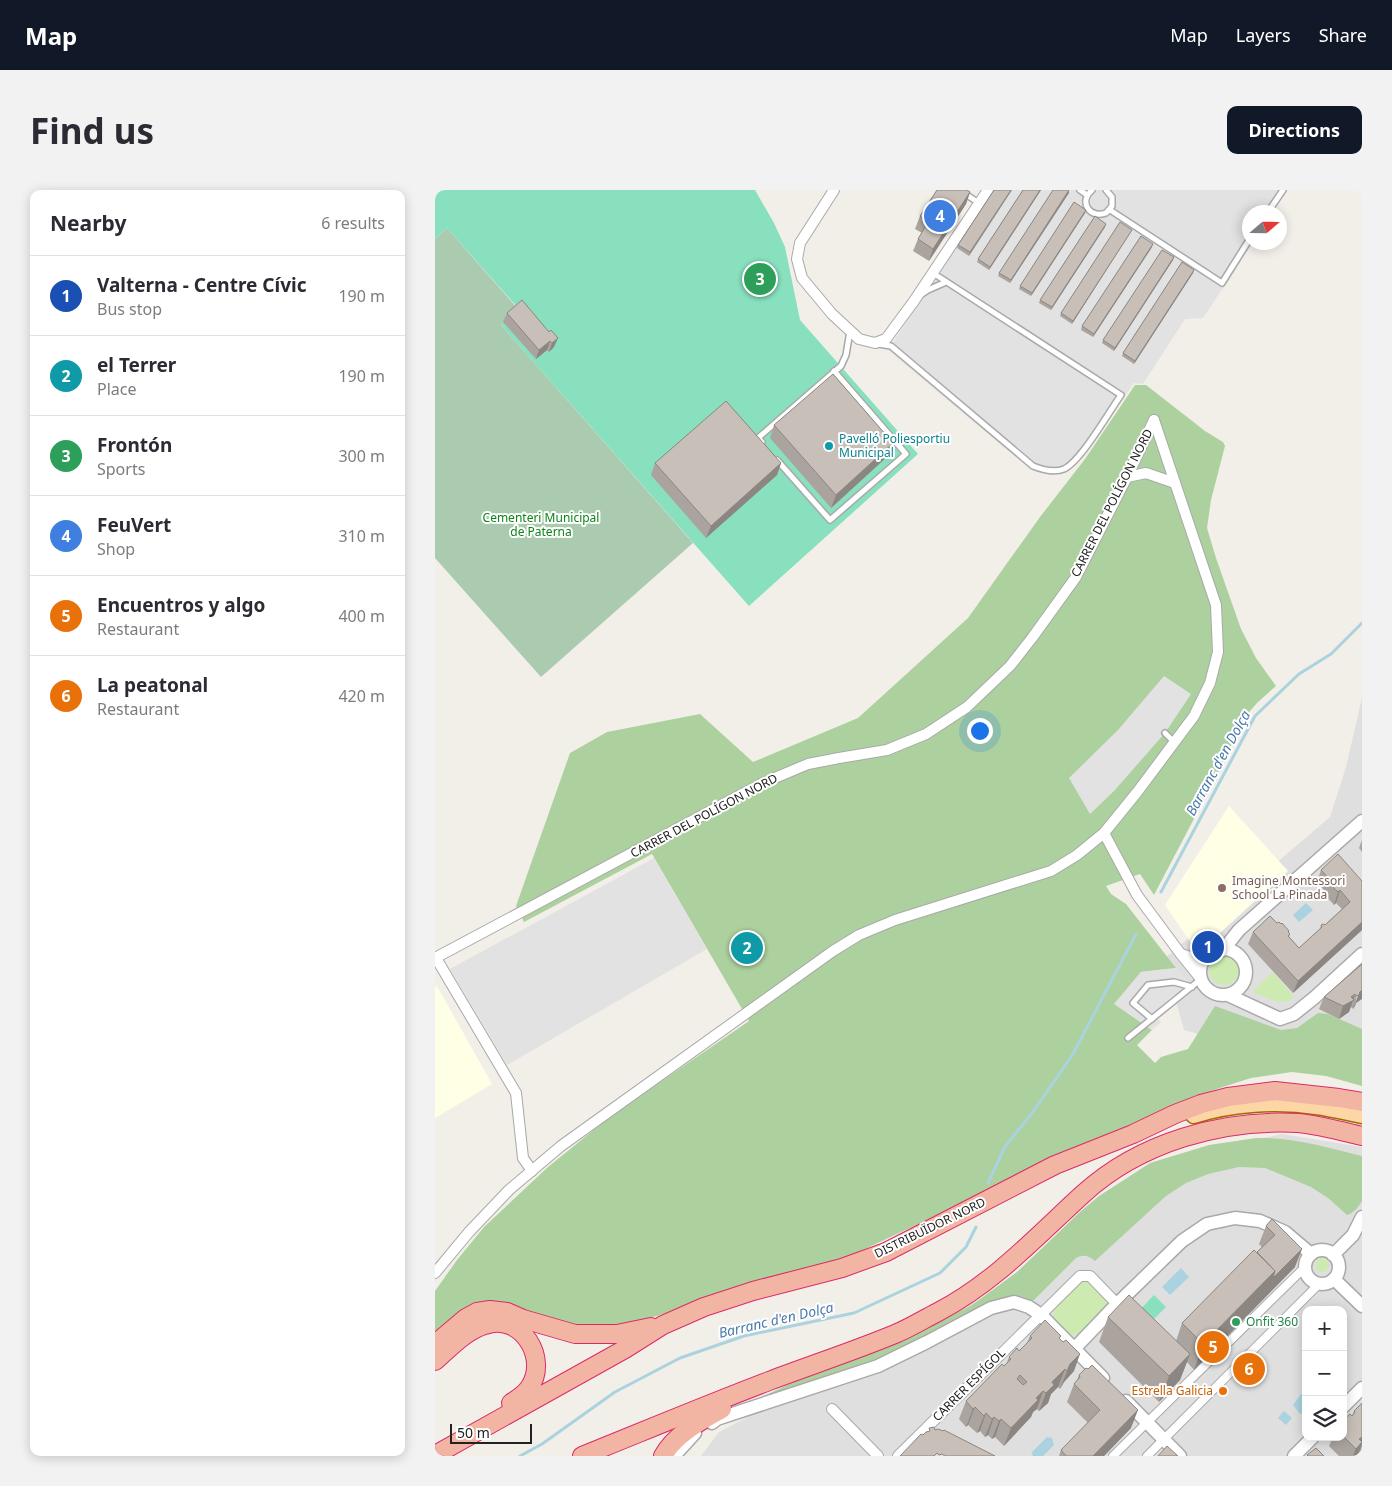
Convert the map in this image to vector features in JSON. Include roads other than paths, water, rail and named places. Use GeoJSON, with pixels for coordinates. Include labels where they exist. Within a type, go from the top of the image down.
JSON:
{"type":"FeatureCollection","features":[{"type":"Feature","properties":{"kind":"highway"},"geometry":{"type":"LineString","coordinates":[[1133,1134],[1175,1114],[1201,1104],[1229,1097],[1275,1091],[1362,1102]]}},
{"type":"Feature","properties":{"kind":"highway"},"geometry":{"type":"LineString","coordinates":[[582,1456],[747,1389],[897,1333],[950,1306],[1004,1268],[1086,1192],[1122,1165],[1165,1144],[1197,1133],[1231,1126],[1264,1123],[1306,1124],[1362,1136]]}},
{"type":"Feature","properties":{"kind":"highway","name":"DISTRIBUÏDOR NORD"},"geometry":{"type":"LineString","coordinates":[[436,1454],[625,1349],[663,1325],[704,1307],[753,1290],[842,1268],[886,1252],[1055,1165],[1133,1134]]}},
{"type":"Feature","properties":{"kind":"highway"},"geometry":{"type":"LineString","coordinates":[[435,1344],[466,1318],[477,1312],[490,1310],[507,1312],[523,1319],[575,1334],[617,1334],[663,1325]]}},
{"type":"Feature","properties":{"kind":"highway"},"geometry":{"type":"LineString","coordinates":[[435,1361],[468,1333],[485,1325],[495,1323],[507,1325],[518,1330],[533,1349],[535,1361],[535,1372],[532,1382],[522,1396],[448,1438],[436,1454]]}},
{"type":"Feature","properties":{"kind":"highway"},"geometry":{"type":"LineString","coordinates":[[663,1456],[687,1430],[731,1404],[747,1389]]}},
{"type":"Feature","properties":{"kind":"main road","name":"DISTRIBUÏDOR NORD"},"geometry":{"type":"LineString","coordinates":[[1133,1134],[1203,1112],[1239,1105],[1282,1103],[1315,1106],[1362,1115]]}},
{"type":"Feature","properties":{"kind":"street"},"geometry":{"type":"LineString","coordinates":[[834,190],[800,243],[797,259],[802,278],[832,314],[859,339],[875,343],[886,339],[914,301],[988,190]]}},
{"type":"Feature","properties":{"kind":"street","name":"CARRER DEL POLÍGON NORD"},"geometry":{"type":"LineString","coordinates":[[435,958],[763,783],[808,764],[887,750],[926,734],[967,708],[1010,666],[1076,577],[1154,420],[1175,483]]}},
{"type":"Feature","properties":{"kind":"street"},"geometry":{"type":"LineString","coordinates":[[435,1273],[469,1232],[509,1190],[561,1146],[833,951],[859,935],[895,920],[1051,871],[1077,855],[1104,833],[1138,792],[1194,716],[1210,683],[1218,652],[1216,605],[1175,483],[1146,473],[1127,477]]}},
{"type":"Feature","properties":{"kind":"street"},"geometry":{"type":"LineString","coordinates":[[1223,950],[1239,930],[1335,851],[1362,821]]}},
{"type":"Feature","properties":{"kind":"street"},"geometry":{"type":"LineString","coordinates":[[1104,833],[1137,894],[1180,953],[1196,983],[1204,985],[1215,994],[1228,995],[1280,1019],[1294,1014],[1362,954]]}},
{"type":"Feature","properties":{"kind":"street"},"geometry":{"type":"LineString","coordinates":[[1196,983],[1203,961],[1212,953],[1223,950],[1230,951],[1237,954],[1242,960],[1246,974],[1241,987],[1228,995]]}},
{"type":"Feature","properties":{"kind":"street"},"geometry":{"type":"LineString","coordinates":[[1180,953],[1203,961]]}},
{"type":"Feature","properties":{"kind":"street"},"geometry":{"type":"LineString","coordinates":[[435,958],[516,1093],[523,1158],[532,1171]]}},
{"type":"Feature","properties":{"kind":"street"},"geometry":{"type":"LineString","coordinates":[[1074,1349],[1182,1241],[1207,1224],[1235,1218],[1260,1221],[1285,1232],[1311,1254]]}},
{"type":"Feature","properties":{"kind":"street"},"geometry":{"type":"LineString","coordinates":[[1333,1255],[1353,1236],[1362,1218]]}},
{"type":"Feature","properties":{"kind":"street"},"geometry":{"type":"LineString","coordinates":[[1322,1250],[1333,1255],[1337,1260],[1338,1266],[1334,1279],[1327,1283],[1319,1284],[1307,1276],[1305,1267],[1307,1258],[1311,1254],[1322,1250]]}},
{"type":"Feature","properties":{"kind":"street"},"geometry":{"type":"LineString","coordinates":[[1113,1456],[1305,1267]]}},
{"type":"Feature","properties":{"kind":"street","name":"CARRER ESPÍGOL"},"geometry":{"type":"LineString","coordinates":[[898,1456],[923,1436],[1080,1276],[1090,1276],[1117,1304]]}},
{"type":"Feature","properties":{"kind":"street"},"geometry":{"type":"LineString","coordinates":[[1334,1279],[1362,1306]]}},
{"type":"Feature","properties":{"kind":"street"},"geometry":{"type":"LineString","coordinates":[[1147,1456],[1319,1284]]}},
{"type":"Feature","properties":{"kind":"street"},"geometry":{"type":"LineString","coordinates":[[674,1456],[691,1436],[717,1419],[878,1366],[991,1308],[1014,1302],[1029,1306],[1041,1315],[1180,1456]]}},
{"type":"Feature","properties":{"kind":"street"},"geometry":{"type":"LineString","coordinates":[[1347,1403],[1362,1388]]}},
{"type":"Feature","properties":{"kind":"street"},"geometry":{"type":"LineString","coordinates":[[832,1409],[879,1456]]}},
{"type":"Feature","properties":{"kind":"street"},"geometry":{"type":"LineString","coordinates":[[1294,1456],[1309,1441]]}},
{"type":"Feature","properties":{"kind":"lane"},"geometry":{"type":"LineString","coordinates":[[959,190],[979,203]]}},
{"type":"Feature","properties":{"kind":"lane"},"geometry":{"type":"LineString","coordinates":[[1080,190],[1087,195]]}},
{"type":"Feature","properties":{"kind":"lane"},"geometry":{"type":"LineString","coordinates":[[1092,190],[1087,195],[1085,202],[1092,213],[1102,215],[1110,210],[1113,201],[1106,190]]}},
{"type":"Feature","properties":{"kind":"lane"},"geometry":{"type":"LineString","coordinates":[[1273,205],[1283,190]]}},
{"type":"Feature","properties":{"kind":"lane"},"geometry":{"type":"LineString","coordinates":[[1110,210],[1221,283],[1242,250]]}},
{"type":"Feature","properties":{"kind":"lane"},"geometry":{"type":"LineString","coordinates":[[875,343],[891,346],[1033,466],[1051,471],[1064,468],[1077,458],[1121,395],[932,273]]}},
{"type":"Feature","properties":{"kind":"lane"},"geometry":{"type":"LineString","coordinates":[[914,301],[928,290],[946,282]]}},
{"type":"Feature","properties":{"kind":"lane"},"geometry":{"type":"LineString","coordinates":[[765,446],[758,438],[841,366],[846,355],[851,331]]}},
{"type":"Feature","properties":{"kind":"lane"},"geometry":{"type":"LineString","coordinates":[[771,453],[831,520],[906,454],[834,371]]}},
{"type":"Feature","properties":{"kind":"lane"},"geometry":{"type":"LineString","coordinates":[[1165,734],[1175,742]]}},
{"type":"Feature","properties":{"kind":"lane"},"geometry":{"type":"LineString","coordinates":[[1152,1019],[1133,1003],[1148,985],[1174,982],[1196,983]]}},
{"type":"Feature","properties":{"kind":"lane"},"geometry":{"type":"LineString","coordinates":[[1128,1038],[1196,983]]}},
{"type":"Feature","properties":{"kind":"water"},"geometry":{"type":"Polygon","coordinates":[[[1306,903],[1313,910],[1299,922],[1293,915],[1306,903]]]}},
{"type":"Feature","properties":{"kind":"water"},"geometry":{"type":"Polygon","coordinates":[[[1181,1268],[1189,1277],[1170,1295],[1162,1287],[1181,1268]]]}},
{"type":"Feature","properties":{"kind":"water"},"geometry":{"type":"Polygon","coordinates":[[[1302,1394],[1302,1413],[1300,1414],[1293,1405],[1302,1394]]]}},
{"type":"Feature","properties":{"kind":"water"},"geometry":{"type":"Polygon","coordinates":[[[1284,1411],[1292,1418],[1286,1425],[1278,1418],[1284,1411]]]}},
{"type":"Feature","properties":{"kind":"water"},"geometry":{"type":"Polygon","coordinates":[[[1047,1437],[1052,1438],[1054,1445],[1043,1456],[1032,1456],[1033,1454],[1031,1453],[1047,1437]]]}},
{"type":"Feature","properties":{"kind":"waterway","name":"Barranc d'en Dolça"},"geometry":{"type":"LineString","coordinates":[[1161,892],[1255,716],[1299,674],[1331,654],[1362,623]]}},
{"type":"Feature","properties":{"kind":"waterway","name":"Barranc d'en Dolça"},"geometry":{"type":"LineString","coordinates":[[988,1183],[1005,1147],[1035,1109],[1073,1054],[1136,934]]}},
{"type":"Feature","properties":{"kind":"waterway","name":"Barranc d'en Dolça"},"geometry":{"type":"LineString","coordinates":[[520,1456],[542,1444],[615,1392],[680,1358],[744,1336],[854,1313],[940,1273],[966,1247],[976,1227]]}},
{"type":"Feature","properties":{"kind":"place","name":"FeuVert"},"geometry":{"type":"Point","coordinates":[940,216]}},
{"type":"Feature","properties":{"kind":"place","name":"Frontón"},"geometry":{"type":"Point","coordinates":[760,279]}},
{"type":"Feature","properties":{"kind":"place","name":"Pavelló Poliesportiu Municipal"},"geometry":{"type":"Point","coordinates":[829,446]}},
{"type":"Feature","properties":{"kind":"place","name":"Imagine Montessori School La Pinada"},"geometry":{"type":"Point","coordinates":[1222,888]}},
{"type":"Feature","properties":{"kind":"place","name":"Valterna - Centre Cívic"},"geometry":{"type":"Point","coordinates":[1208,947]}},
{"type":"Feature","properties":{"kind":"place","name":"el Terrer"},"geometry":{"type":"Point","coordinates":[747,948]}},
{"type":"Feature","properties":{"kind":"place","name":"Onfit 360"},"geometry":{"type":"Point","coordinates":[1236,1322]}},
{"type":"Feature","properties":{"kind":"place","name":"Encuentros y algo"},"geometry":{"type":"Point","coordinates":[1213,1347]}},
{"type":"Feature","properties":{"kind":"place","name":"La peatonal"},"geometry":{"type":"Point","coordinates":[1249,1369]}},
{"type":"Feature","properties":{"kind":"place","name":"Estrella Galicia"},"geometry":{"type":"Point","coordinates":[1223,1391]}},
{"type":"Feature","properties":{"kind":"park label","name":"Cementeri Municipal de Paterna"},"geometry":{"type":"Point","coordinates":[541,525]}}]}
